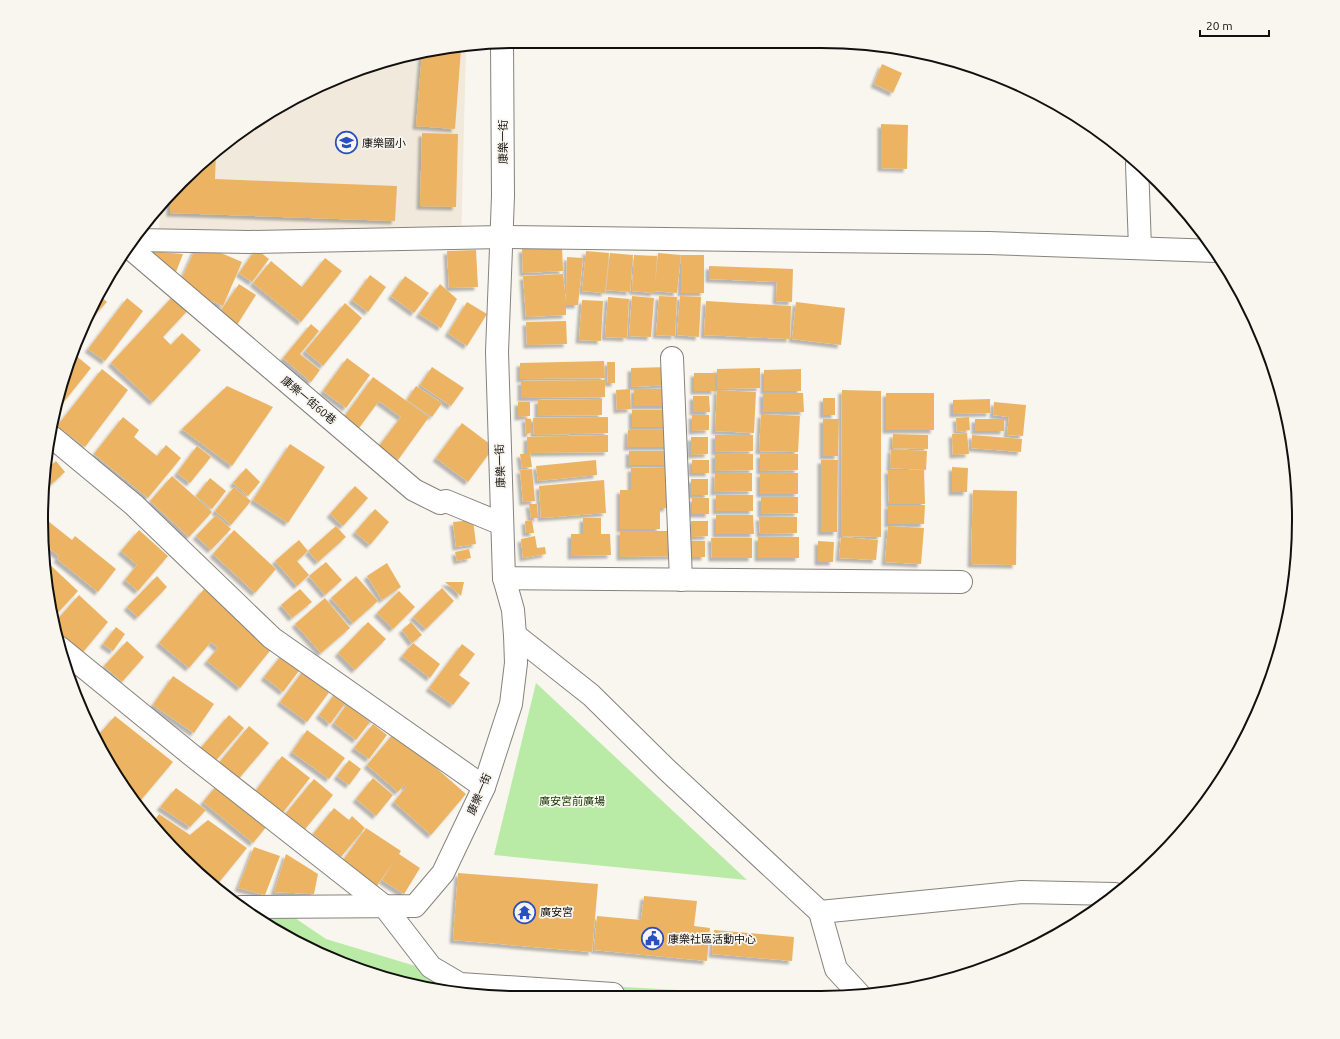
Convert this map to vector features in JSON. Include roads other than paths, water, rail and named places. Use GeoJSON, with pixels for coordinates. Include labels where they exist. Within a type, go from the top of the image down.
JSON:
{"type":"FeatureCollection","features":[{"type":"Feature","properties":{"kind":"street","name":"康樂一街"},"geometry":{"type":"LineString","coordinates":[[251,907],[415,906],[443,873],[484,787],[511,704],[516,663],[515,635],[513,610],[504,578],[497,352],[503,196],[502,49]]}},
{"type":"Feature","properties":{"kind":"street"},"geometry":{"type":"LineString","coordinates":[[1137,171],[1140,248]]}},
{"type":"Feature","properties":{"kind":"street"},"geometry":{"type":"LineString","coordinates":[[139,240],[249,242],[502,237],[989,243],[1208,251]]}},
{"type":"Feature","properties":{"kind":"street","name":"康樂一街60巷"},"geometry":{"type":"LineString","coordinates":[[132,250],[414,490],[440,503],[446,501],[502,524]]}},
{"type":"Feature","properties":{"kind":"street"},"geometry":{"type":"LineString","coordinates":[[672,358],[681,580]]}},
{"type":"Feature","properties":{"kind":"street"},"geometry":{"type":"LineString","coordinates":[[55,440],[134,505],[272,638],[484,787]]}},
{"type":"Feature","properties":{"kind":"street"},"geometry":{"type":"LineString","coordinates":[[504,578],[961,582]]}},
{"type":"Feature","properties":{"kind":"street"},"geometry":{"type":"LineString","coordinates":[[515,635],[591,695],[666,769],[820,912],[836,969],[855,990]]}},
{"type":"Feature","properties":{"kind":"street"},"geometry":{"type":"LineString","coordinates":[[68,654],[194,757],[384,906],[431,967],[460,984],[567,991]]}},
{"type":"Feature","properties":{"kind":"street"},"geometry":{"type":"LineString","coordinates":[[820,912],[1022,892],[1108,894]]}},
{"type":"Feature","properties":{"kind":"place","name":"康樂國小"},"geometry":{"type":"Point","coordinates":[347,143]}},
{"type":"Feature","properties":{"kind":"place","name":"廣安宮"},"geometry":{"type":"Point","coordinates":[525,912]}},
{"type":"Feature","properties":{"kind":"place","name":"康樂社區活動中心"},"geometry":{"type":"Point","coordinates":[652,939]}},
{"type":"Feature","properties":{"kind":"park label","name":"廣安宮前廣場"},"geometry":{"type":"Point","coordinates":[572,801]}}]}
